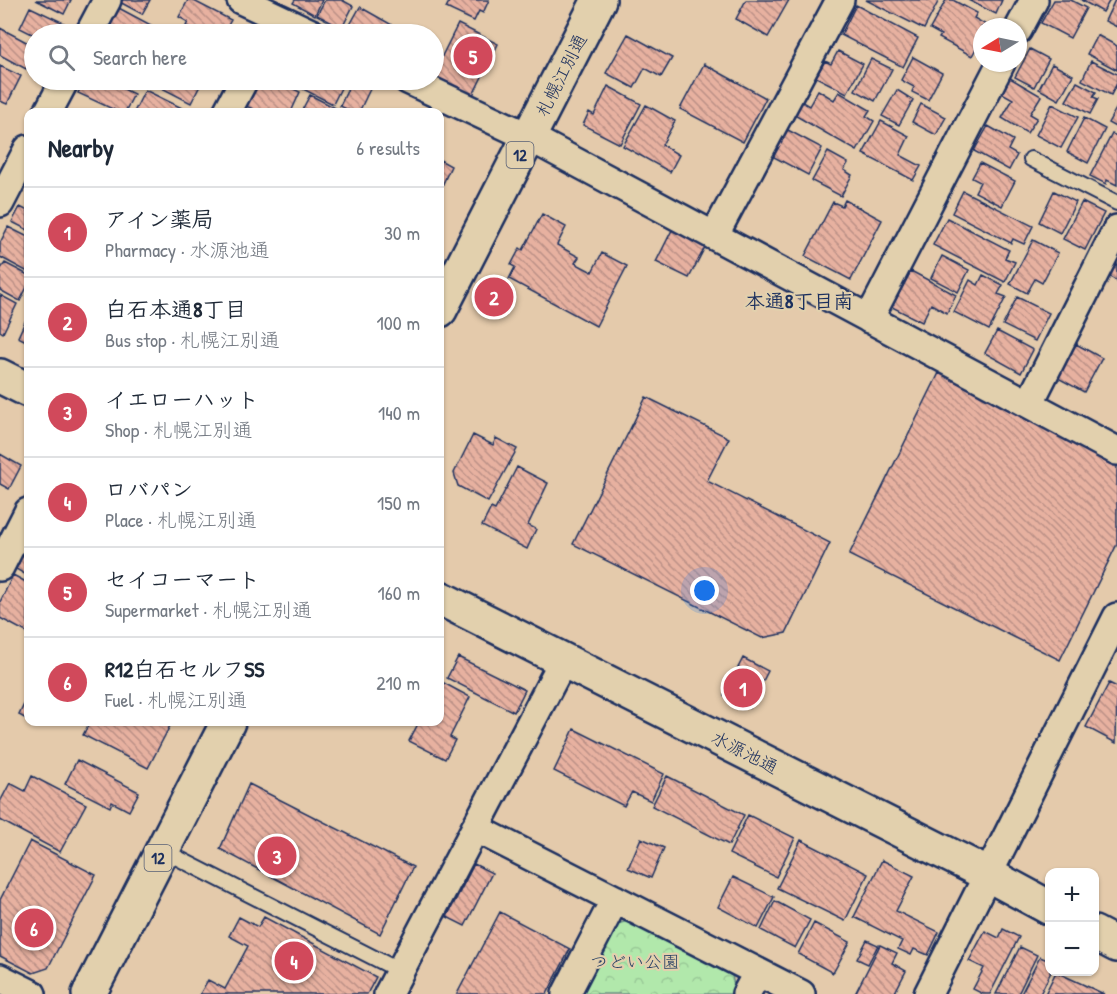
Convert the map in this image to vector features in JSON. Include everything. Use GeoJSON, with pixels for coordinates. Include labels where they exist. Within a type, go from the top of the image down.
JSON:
{"type":"FeatureCollection","features":[{"type":"Feature","properties":{"kind":"main road","name":"札幌江別通"},"geometry":{"type":"LineString","coordinates":[[444,302],[598,0]]}},
{"type":"Feature","properties":{"kind":"main road"},"geometry":{"type":"LineString","coordinates":[[0,376],[24,388]]}},
{"type":"Feature","properties":{"kind":"main road","name":"水源池通"},"geometry":{"type":"LineString","coordinates":[[444,600],[1045,905]]}},
{"type":"Feature","properties":{"kind":"main road","name":"12"},"geometry":{"type":"LineString","coordinates":[[89,994],[226,726]]}},
{"type":"Feature","properties":{"kind":"main road"},"geometry":{"type":"LineString","coordinates":[[1099,935],[1117,945]]}},
{"type":"Feature","properties":{"kind":"street"},"geometry":{"type":"LineString","coordinates":[[94,24],[107,0]]}},
{"type":"Feature","properties":{"kind":"street"},"geometry":{"type":"LineString","coordinates":[[241,0],[290,24]]}},
{"type":"Feature","properties":{"kind":"street"},"geometry":{"type":"LineString","coordinates":[[714,236],[840,0]]}},
{"type":"Feature","properties":{"kind":"street"},"geometry":{"type":"LineString","coordinates":[[1024,18],[1034,0]]}},
{"type":"Feature","properties":{"kind":"street"},"geometry":{"type":"LineString","coordinates":[[869,319],[996,72]]}},
{"type":"Feature","properties":{"kind":"street"},"geometry":{"type":"LineString","coordinates":[[50,108],[60,90]]}},
{"type":"Feature","properties":{"kind":"street"},"geometry":{"type":"LineString","coordinates":[[229,108],[239,90]]}},
{"type":"Feature","properties":{"kind":"street"},"geometry":{"type":"LineString","coordinates":[[429,90],[529,137],[1117,451]]}},
{"type":"Feature","properties":{"kind":"street"},"geometry":{"type":"LineString","coordinates":[[0,203],[24,157]]}},
{"type":"Feature","properties":{"kind":"street"},"geometry":{"type":"LineString","coordinates":[[1029,404],[1117,229]]}},
{"type":"Feature","properties":{"kind":"street"},"geometry":{"type":"LineString","coordinates":[[0,567],[24,520]]}},
{"type":"Feature","properties":{"kind":"street"},"geometry":{"type":"LineString","coordinates":[[928,994],[987,874],[1109,655],[1117,617]]}},
{"type":"Feature","properties":{"kind":"street"},"geometry":{"type":"LineString","coordinates":[[394,982],[562,661]]}},
{"type":"Feature","properties":{"kind":"street"},"geometry":{"type":"LineString","coordinates":[[475,828],[615,899],[752,983],[801,994]]}},
{"type":"Feature","properties":{"kind":"street"},"geometry":{"type":"LineString","coordinates":[[566,994],[615,899]]}},
{"type":"Feature","properties":{"kind":"street"},"geometry":{"type":"LineString","coordinates":[[0,978],[32,994]]}},
{"type":"Feature","properties":{"kind":"lane"},"geometry":{"type":"LineString","coordinates":[[1031,159],[1117,202]]}},
{"type":"Feature","properties":{"kind":"lane"},"geometry":{"type":"LineString","coordinates":[[162,850],[394,982]]}},
{"type":"Feature","properties":{"kind":"green space","name":"つどい公園"},"geometry":{"type":"Polygon","coordinates":[[[628,921],[732,975],[734,986],[730,994],[581,994],[617,924],[628,921]]]}},
{"type":"Feature","properties":{"kind":"building"},"geometry":{"type":"Polygon","coordinates":[[[36,0],[71,0],[64,14],[36,0]]]}},
{"type":"Feature","properties":{"kind":"building"},"geometry":{"type":"Polygon","coordinates":[[[116,0],[150,0],[142,14],[116,0]]]}},
{"type":"Feature","properties":{"kind":"building"},"geometry":{"type":"Polygon","coordinates":[[[188,0],[192,0],[231,20],[229,24],[187,24],[188,22],[179,17],[188,0]]]}},
{"type":"Feature","properties":{"kind":"building"},"geometry":{"type":"Polygon","coordinates":[[[295,0],[322,0],[315,15],[293,3],[295,0]]]}},
{"type":"Feature","properties":{"kind":"building"},"geometry":{"type":"Polygon","coordinates":[[[325,0],[342,0],[353,6],[344,24],[334,24],[317,15],[325,0]]]}},
{"type":"Feature","properties":{"kind":"building"},"geometry":{"type":"Polygon","coordinates":[[[450,0],[489,0],[483,13],[479,11],[474,21],[446,8],[450,0]]]}},
{"type":"Feature","properties":{"kind":"building"},"geometry":{"type":"Polygon","coordinates":[[[746,0],[789,0],[768,37],[736,19],[746,0]]]}},
{"type":"Feature","properties":{"kind":"building"},"geometry":{"type":"Polygon","coordinates":[[[866,0],[939,0],[924,29],[866,0]]]}},
{"type":"Feature","properties":{"kind":"building"},"geometry":{"type":"Polygon","coordinates":[[[946,0],[953,0],[977,13],[973,18],[972,56],[939,38],[941,35],[930,29],[946,0]]]}},
{"type":"Feature","properties":{"kind":"building"},"geometry":{"type":"Polygon","coordinates":[[[968,0],[1002,0],[996,14],[968,0]]]}},
{"type":"Feature","properties":{"kind":"building"},"geometry":{"type":"Polygon","coordinates":[[[1054,0],[1071,0],[1086,8],[1070,38],[1041,23],[1054,0]]]}},
{"type":"Feature","properties":{"kind":"building"},"geometry":{"type":"Polygon","coordinates":[[[1081,0],[1110,0],[1103,12],[1081,0]]]}},
{"type":"Feature","properties":{"kind":"building"},"geometry":{"type":"Polygon","coordinates":[[[1117,0],[1117,27],[1105,21],[1117,0]]]}},
{"type":"Feature","properties":{"kind":"building"},"geometry":{"type":"Polygon","coordinates":[[[856,5],[918,38],[903,67],[841,35],[856,5]]]}},
{"type":"Feature","properties":{"kind":"building"},"geometry":{"type":"Polygon","coordinates":[[[115,6],[149,24],[108,24],[106,23],[115,6]]]}},
{"type":"Feature","properties":{"kind":"building"},"geometry":{"type":"Polygon","coordinates":[[[30,7],[64,23],[24,24],[24,30],[20,28],[30,7]]]}},
{"type":"Feature","properties":{"kind":"building"},"geometry":{"type":"Polygon","coordinates":[[[360,7],[390,24],[350,24],[360,7]]]}},
{"type":"Feature","properties":{"kind":"building"},"geometry":{"type":"Polygon","coordinates":[[[458,24],[498,44],[471,99],[444,85],[444,52],[458,24]]]}},
{"type":"Feature","properties":{"kind":"building"},"geometry":{"type":"Polygon","coordinates":[[[0,28],[24,41],[24,68],[0,55],[0,28]]]}},
{"type":"Feature","properties":{"kind":"building"},"geometry":{"type":"Polygon","coordinates":[[[628,34],[672,58],[661,77],[645,68],[634,88],[606,73],[628,34]]]}},
{"type":"Feature","properties":{"kind":"building"},"geometry":{"type":"Polygon","coordinates":[[[1097,35],[1117,46],[1117,70],[1087,54],[1097,35]]]}},
{"type":"Feature","properties":{"kind":"building"},"geometry":{"type":"Polygon","coordinates":[[[1030,49],[1049,59],[1034,87],[1015,77],[1018,72],[1027,72],[1027,55],[1030,49]]]}},
{"type":"Feature","properties":{"kind":"building"},"geometry":{"type":"Polygon","coordinates":[[[838,51],[863,64],[847,93],[816,77],[825,61],[831,64],[838,51]]]}},
{"type":"Feature","properties":{"kind":"building"},"geometry":{"type":"Polygon","coordinates":[[[913,57],[942,73],[928,100],[912,92],[914,87],[901,80],[913,57]]]}},
{"type":"Feature","properties":{"kind":"building"},"geometry":{"type":"Polygon","coordinates":[[[871,59],[892,69],[875,101],[855,90],[871,59]]]}},
{"type":"Feature","properties":{"kind":"building"},"geometry":{"type":"Polygon","coordinates":[[[1091,61],[1117,74],[1117,83],[1111,95],[1082,80],[1091,61]]]}},
{"type":"Feature","properties":{"kind":"building"},"geometry":{"type":"Polygon","coordinates":[[[704,64],[766,98],[743,142],[680,109],[704,64]]]}},
{"type":"Feature","properties":{"kind":"building"},"geometry":{"type":"Polygon","coordinates":[[[1052,64],[1073,75],[1059,100],[1039,89],[1052,64]]]}},
{"type":"Feature","properties":{"kind":"building"},"geometry":{"type":"Polygon","coordinates":[[[0,66],[21,76],[7,104],[0,101],[0,66]]]}},
{"type":"Feature","properties":{"kind":"building"},"geometry":{"type":"Polygon","coordinates":[[[1010,78],[1041,96],[1030,114],[1037,118],[1027,133],[1002,118],[1013,99],[1002,93],[1010,78]]]}},
{"type":"Feature","properties":{"kind":"building"},"geometry":{"type":"Polygon","coordinates":[[[1077,82],[1096,92],[1093,97],[1098,99],[1090,114],[1066,101],[1077,82]]]}},
{"type":"Feature","properties":{"kind":"building"},"geometry":{"type":"Polygon","coordinates":[[[608,86],[641,104],[620,144],[583,125],[589,112],[594,115],[608,86]]]}},
{"type":"Feature","properties":{"kind":"building"},"geometry":{"type":"Polygon","coordinates":[[[80,90],[126,90],[134,94],[127,108],[110,108],[78,93],[80,90]]]}},
{"type":"Feature","properties":{"kind":"building"},"geometry":{"type":"Polygon","coordinates":[[[145,90],[182,108],[136,108],[145,90]]]}},
{"type":"Feature","properties":{"kind":"building"},"geometry":{"type":"Polygon","coordinates":[[[166,90],[198,90],[191,103],[166,90]]]}},
{"type":"Feature","properties":{"kind":"building"},"geometry":{"type":"Polygon","coordinates":[[[247,90],[296,90],[300,92],[293,108],[250,108],[241,104],[247,90]]]}},
{"type":"Feature","properties":{"kind":"building"},"geometry":{"type":"Polygon","coordinates":[[[305,90],[340,90],[333,104],[305,90]]]}},
{"type":"Feature","properties":{"kind":"building"},"geometry":{"type":"Polygon","coordinates":[[[347,90],[370,90],[361,108],[340,106],[347,90]]]}},
{"type":"Feature","properties":{"kind":"building"},"geometry":{"type":"Polygon","coordinates":[[[818,90],[834,100],[839,92],[870,110],[866,116],[874,121],[857,151],[791,113],[799,100],[809,106],[818,90]]]}},
{"type":"Feature","properties":{"kind":"building"},"geometry":{"type":"Polygon","coordinates":[[[897,90],[913,100],[899,125],[882,116],[897,90]]]}},
{"type":"Feature","properties":{"kind":"building"},"geometry":{"type":"Polygon","coordinates":[[[310,95],[335,108],[303,108],[310,95]]]}},
{"type":"Feature","properties":{"kind":"building"},"geometry":{"type":"Polygon","coordinates":[[[921,104],[946,117],[936,135],[912,122],[921,104]]]}},
{"type":"Feature","properties":{"kind":"building"},"geometry":{"type":"Polygon","coordinates":[[[1052,104],[1078,117],[1061,148],[1036,135],[1052,104]]]}},
{"type":"Feature","properties":{"kind":"building"},"geometry":{"type":"Polygon","coordinates":[[[646,105],[675,121],[662,145],[679,155],[670,172],[623,146],[646,105]]]}},
{"type":"Feature","properties":{"kind":"building"},"geometry":{"type":"Polygon","coordinates":[[[1117,107],[1117,128],[1108,123],[1117,107]]]}},
{"type":"Feature","properties":{"kind":"building"},"geometry":{"type":"Polygon","coordinates":[[[1084,118],[1105,129],[1088,163],[1067,152],[1084,118]]]}},
{"type":"Feature","properties":{"kind":"building"},"geometry":{"type":"Polygon","coordinates":[[[881,121],[909,136],[900,155],[921,166],[913,180],[863,154],[881,121]]]}},
{"type":"Feature","properties":{"kind":"building"},"geometry":{"type":"Polygon","coordinates":[[[988,126],[1013,140],[1008,150],[1017,155],[1009,170],[974,151],[988,126]]]}},
{"type":"Feature","properties":{"kind":"building"},"geometry":{"type":"Polygon","coordinates":[[[786,129],[822,148],[808,175],[772,156],[786,129]]]}},
{"type":"Feature","properties":{"kind":"building"},"geometry":{"type":"Polygon","coordinates":[[[1112,134],[1117,136],[1117,185],[1107,180],[1106,184],[1090,176],[1112,134]]]}},
{"type":"Feature","properties":{"kind":"building"},"geometry":{"type":"Polygon","coordinates":[[[828,152],[848,163],[844,170],[852,175],[841,196],[812,181],[828,152]]]}},
{"type":"Feature","properties":{"kind":"building"},"geometry":{"type":"Polygon","coordinates":[[[444,162],[451,166],[444,181],[444,162]]]}},
{"type":"Feature","properties":{"kind":"building"},"geometry":{"type":"Polygon","coordinates":[[[980,163],[1015,181],[1002,206],[975,192],[980,182],[972,178],[980,163]]]}},
{"type":"Feature","properties":{"kind":"building"},"geometry":{"type":"Polygon","coordinates":[[[963,191],[1033,226],[1024,244],[1013,239],[1011,243],[952,213],[963,191]]]}},
{"type":"Feature","properties":{"kind":"building"},"geometry":{"type":"Polygon","coordinates":[[[1054,191],[1076,202],[1060,233],[1039,222],[1054,191]]]}},
{"type":"Feature","properties":{"kind":"building"},"geometry":{"type":"Polygon","coordinates":[[[845,200],[882,220],[851,280],[805,256],[833,202],[842,206],[845,200]]]}},
{"type":"Feature","properties":{"kind":"building"},"geometry":{"type":"Polygon","coordinates":[[[1082,202],[1104,213],[1085,250],[1063,239],[1082,202]]]}},
{"type":"Feature","properties":{"kind":"building"},"geometry":{"type":"Polygon","coordinates":[[[20,207],[24,209],[24,228],[12,222],[20,207]]]}},
{"type":"Feature","properties":{"kind":"building"},"geometry":{"type":"Polygon","coordinates":[[[542,214],[566,227],[557,245],[579,257],[575,263],[592,272],[602,253],[627,266],[596,326],[509,279],[515,267],[511,265],[520,248],[523,250],[542,214]]]}},
{"type":"Feature","properties":{"kind":"building"},"geometry":{"type":"Polygon","coordinates":[[[947,218],[1009,250],[1005,258],[1015,262],[1005,282],[933,245],[947,218]]]}},
{"type":"Feature","properties":{"kind":"building"},"geometry":{"type":"Polygon","coordinates":[[[8,227],[24,235],[24,270],[0,257],[0,243],[8,227]]]}},
{"type":"Feature","properties":{"kind":"building"},"geometry":{"type":"Polygon","coordinates":[[[673,228],[706,245],[689,278],[656,262],[673,228]]]}},
{"type":"Feature","properties":{"kind":"building"},"geometry":{"type":"Polygon","coordinates":[[[1033,240],[1058,253],[1042,283],[1035,279],[1027,293],[1010,284],[1033,240]]]}},
{"type":"Feature","properties":{"kind":"building"},"geometry":{"type":"Polygon","coordinates":[[[1117,253],[1117,281],[1106,275],[1117,253]]]}},
{"type":"Feature","properties":{"kind":"building"},"geometry":{"type":"Polygon","coordinates":[[[942,256],[969,270],[958,292],[931,278],[942,256]]]}},
{"type":"Feature","properties":{"kind":"building"},"geometry":{"type":"Polygon","coordinates":[[[5,263],[24,273],[24,293],[20,301],[0,290],[0,270],[5,263]]]}},
{"type":"Feature","properties":{"kind":"building"},"geometry":{"type":"Polygon","coordinates":[[[911,271],[956,295],[947,313],[931,304],[922,322],[892,307],[911,271]]]}},
{"type":"Feature","properties":{"kind":"building"},"geometry":{"type":"Polygon","coordinates":[[[983,275],[1003,285],[998,294],[1006,297],[989,330],[954,312],[970,280],[978,285],[983,275]]]}},
{"type":"Feature","properties":{"kind":"building"},"geometry":{"type":"Polygon","coordinates":[[[0,295],[17,304],[3,333],[0,331],[0,295]]]}},
{"type":"Feature","properties":{"kind":"building"},"geometry":{"type":"Polygon","coordinates":[[[1017,297],[1049,313],[1035,341],[1003,325],[1017,297]]]}},
{"type":"Feature","properties":{"kind":"building"},"geometry":{"type":"Polygon","coordinates":[[[24,324],[24,340],[18,337],[24,324]]]}},
{"type":"Feature","properties":{"kind":"building"},"geometry":{"type":"Polygon","coordinates":[[[997,331],[1033,350],[1021,373],[985,353],[997,331]]]}},
{"type":"Feature","properties":{"kind":"building"},"geometry":{"type":"Polygon","coordinates":[[[1076,344],[1102,358],[1084,392],[1058,378],[1076,344]]]}},
{"type":"Feature","properties":{"kind":"building"},"geometry":{"type":"Polygon","coordinates":[[[939,373],[1117,462],[1117,544],[1060,660],[849,555],[939,373]]]}},
{"type":"Feature","properties":{"kind":"building"},"geometry":{"type":"Polygon","coordinates":[[[646,397],[729,438],[707,481],[830,543],[786,633],[762,638],[573,544],[646,397]]]}},
{"type":"Feature","properties":{"kind":"building"},"geometry":{"type":"Polygon","coordinates":[[[473,435],[493,445],[496,438],[517,449],[488,502],[458,486],[454,473],[473,435]]]}},
{"type":"Feature","properties":{"kind":"building"},"geometry":{"type":"Polygon","coordinates":[[[0,454],[21,466],[9,489],[0,484],[0,454]]]}},
{"type":"Feature","properties":{"kind":"building"},"geometry":{"type":"Polygon","coordinates":[[[517,467],[548,483],[528,525],[536,529],[527,549],[482,526],[491,508],[495,510],[517,467]]]}},
{"type":"Feature","properties":{"kind":"building"},"geometry":{"type":"Polygon","coordinates":[[[24,552],[24,574],[16,569],[24,552]]]}},
{"type":"Feature","properties":{"kind":"building"},"geometry":{"type":"Polygon","coordinates":[[[13,575],[24,581],[24,631],[0,618],[0,602],[13,575]]]}},
{"type":"Feature","properties":{"kind":"building"},"geometry":{"type":"Polygon","coordinates":[[[458,657],[525,690],[514,712],[447,678],[458,657]]]}},
{"type":"Feature","properties":{"kind":"building"},"geometry":{"type":"Polygon","coordinates":[[[743,658],[768,671],[749,708],[724,695],[743,658]]]}},
{"type":"Feature","properties":{"kind":"building"},"geometry":{"type":"Polygon","coordinates":[[[444,683],[470,697],[450,737],[455,740],[445,759],[409,741],[417,726],[444,726],[444,683]]]}},
{"type":"Feature","properties":{"kind":"building"},"geometry":{"type":"Polygon","coordinates":[[[1109,683],[1117,687],[1116,743],[1086,727],[1109,683]]]}},
{"type":"Feature","properties":{"kind":"building"},"geometry":{"type":"Polygon","coordinates":[[[24,704],[24,718],[19,715],[24,704]]]}},
{"type":"Feature","properties":{"kind":"building"},"geometry":{"type":"Polygon","coordinates":[[[88,726],[170,726],[148,768],[83,735],[88,726]]]}},
{"type":"Feature","properties":{"kind":"building"},"geometry":{"type":"Polygon","coordinates":[[[574,729],[664,774],[651,801],[632,792],[624,806],[554,771],[574,729]]]}},
{"type":"Feature","properties":{"kind":"building"},"geometry":{"type":"Polygon","coordinates":[[[77,760],[139,792],[129,811],[112,802],[110,807],[65,784],[77,760]]]}},
{"type":"Feature","properties":{"kind":"building"},"geometry":{"type":"Polygon","coordinates":[[[32,776],[86,804],[60,852],[0,820],[0,802],[10,783],[25,791],[32,776]]]}},
{"type":"Feature","properties":{"kind":"building"},"geometry":{"type":"Polygon","coordinates":[[[667,776],[744,815],[729,845],[652,806],[667,776]]]}},
{"type":"Feature","properties":{"kind":"building"},"geometry":{"type":"Polygon","coordinates":[[[249,784],[413,867],[380,934],[220,849],[249,784]]]}},
{"type":"Feature","properties":{"kind":"building"},"geometry":{"type":"Polygon","coordinates":[[[748,815],[795,838],[776,877],[729,854],[748,815]]]}},
{"type":"Feature","properties":{"kind":"building"},"geometry":{"type":"Polygon","coordinates":[[[641,838],[664,848],[651,878],[628,868],[641,838]]]}},
{"type":"Feature","properties":{"kind":"building"},"geometry":{"type":"Polygon","coordinates":[[[801,840],[868,874],[845,921],[777,888],[801,840]]]}},
{"type":"Feature","properties":{"kind":"building"},"geometry":{"type":"Polygon","coordinates":[[[30,841],[96,875],[48,968],[33,973],[0,956],[0,900],[30,841]]]}},
{"type":"Feature","properties":{"kind":"building"},"geometry":{"type":"Polygon","coordinates":[[[882,860],[914,876],[896,911],[939,932],[928,955],[914,949],[911,955],[898,949],[902,941],[854,917],[882,860]]]}},
{"type":"Feature","properties":{"kind":"building"},"geometry":{"type":"Polygon","coordinates":[[[474,864],[492,873],[465,926],[447,917],[474,864]]]}},
{"type":"Feature","properties":{"kind":"building"},"geometry":{"type":"Polygon","coordinates":[[[733,877],[774,897],[758,928],[718,907],[733,877]]]}},
{"type":"Feature","properties":{"kind":"building"},"geometry":{"type":"Polygon","coordinates":[[[775,901],[810,920],[795,948],[761,930],[775,901]]]}},
{"type":"Feature","properties":{"kind":"building"},"geometry":{"type":"Polygon","coordinates":[[[500,912],[570,949],[547,994],[457,994],[500,912]]]}},
{"type":"Feature","properties":{"kind":"building"},"geometry":{"type":"Polygon","coordinates":[[[239,917],[258,927],[264,917],[376,977],[367,994],[200,994],[208,980],[225,989],[248,946],[229,936],[239,917]]]}},
{"type":"Feature","properties":{"kind":"building"},"geometry":{"type":"Polygon","coordinates":[[[814,923],[850,942],[833,973],[798,954],[814,923]]]}},
{"type":"Feature","properties":{"kind":"building"},"geometry":{"type":"Polygon","coordinates":[[[1003,929],[1019,937],[990,994],[983,994],[973,989],[984,968],[969,961],[985,931],[999,938],[1003,929]]]}},
{"type":"Feature","properties":{"kind":"building"},"geometry":{"type":"Polygon","coordinates":[[[867,940],[878,945],[868,964],[857,959],[867,940]]]}},
{"type":"Feature","properties":{"kind":"building"},"geometry":{"type":"Polygon","coordinates":[[[880,945],[897,953],[892,963],[906,971],[894,994],[855,994],[880,945]]]}},
{"type":"Feature","properties":{"kind":"building"},"geometry":{"type":"Polygon","coordinates":[[[1020,947],[1037,955],[1018,994],[996,994],[1020,947]]]}},
{"type":"Feature","properties":{"kind":"building"},"geometry":{"type":"Polygon","coordinates":[[[1040,957],[1045,959],[1045,976],[1049,976],[1040,994],[1021,994],[1040,957]]]}},
{"type":"Feature","properties":{"kind":"building"},"geometry":{"type":"Polygon","coordinates":[[[1054,976],[1065,976],[1104,994],[1045,994],[1054,976]]]}},
{"type":"Feature","properties":{"kind":"place","name":"セイコーマート"},"geometry":{"type":"Point","coordinates":[473,56]}},
{"type":"Feature","properties":{"kind":"place","name":"白石本通8丁目"},"geometry":{"type":"Point","coordinates":[494,297]}},
{"type":"Feature","properties":{"kind":"place","name":"アイン薬局"},"geometry":{"type":"Point","coordinates":[743,688]}},
{"type":"Feature","properties":{"kind":"place","name":"イエローハット"},"geometry":{"type":"Point","coordinates":[277,856]}},
{"type":"Feature","properties":{"kind":"place","name":"R12白石セルフSS"},"geometry":{"type":"Point","coordinates":[34,928]}},
{"type":"Feature","properties":{"kind":"place","name":"ロバパン"},"geometry":{"type":"Point","coordinates":[294,961]}},
{"type":"Feature","properties":{"kind":"district","name":"本通8丁目南"},"geometry":{"type":"Point","coordinates":[799,300]}}]}
